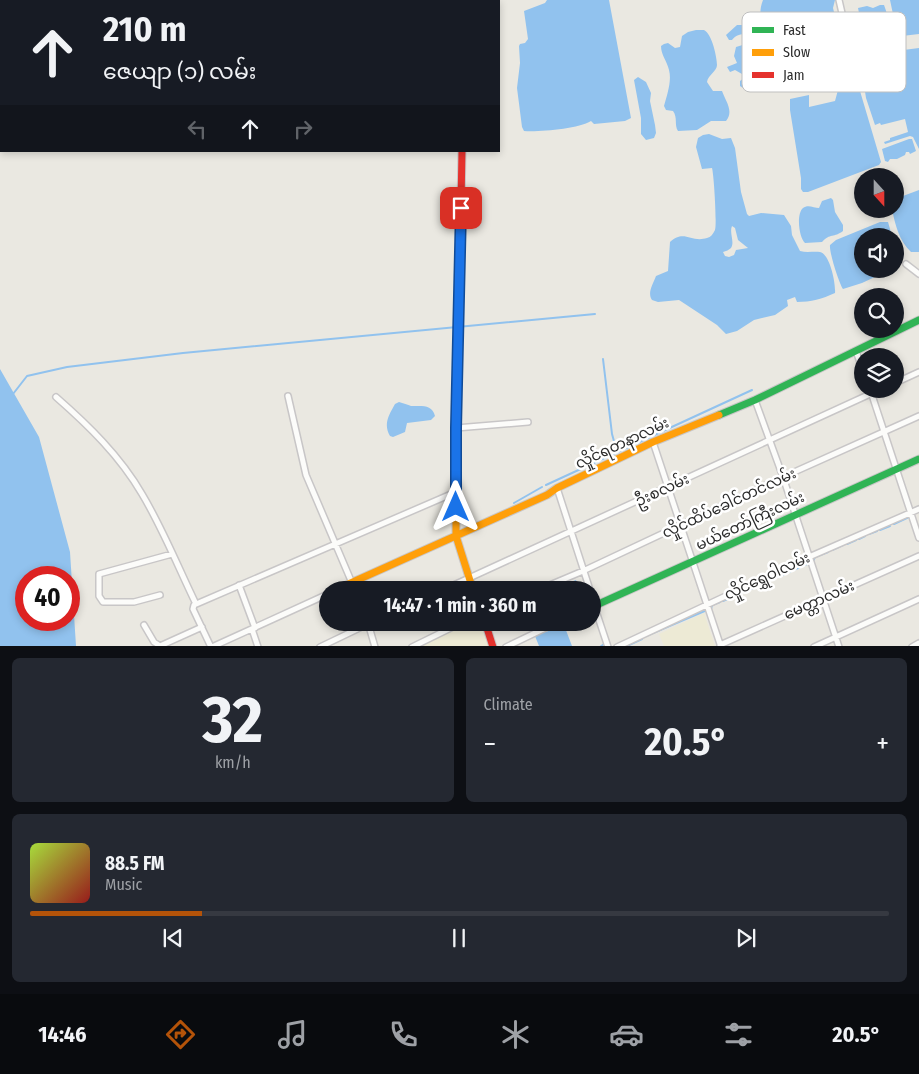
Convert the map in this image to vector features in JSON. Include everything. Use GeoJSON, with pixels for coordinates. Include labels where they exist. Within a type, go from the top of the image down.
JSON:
{"type":"FeatureCollection","features":[{"type":"Feature","properties":{"kind":"street"},"geometry":{"type":"LineString","coordinates":[[462,152],[460,323],[456,428],[456,536],[470,581]]}},
{"type":"Feature","properties":{"kind":"street"},"geometry":{"type":"LineString","coordinates":[[906,264],[919,274]]}},
{"type":"Feature","properties":{"kind":"street","name":"လှိုင်ရတနာလမ်း"},"geometry":{"type":"LineString","coordinates":[[862,348],[919,320]]}},
{"type":"Feature","properties":{"kind":"street","name":"လှိုင်ရတနာလမ်း"},"geometry":{"type":"LineString","coordinates":[[354,581],[547,495],[557,488],[653,442],[755,400],[854,352]]}},
{"type":"Feature","properties":{"kind":"street"},"geometry":{"type":"LineString","coordinates":[[904,379],[919,372]]}},
{"type":"Feature","properties":{"kind":"street"},"geometry":{"type":"LineString","coordinates":[[288,396],[306,475],[352,581]]}},
{"type":"Feature","properties":{"kind":"street"},"geometry":{"type":"LineString","coordinates":[[56,397],[86,424],[127,471],[142,494],[196,604]]}},
{"type":"Feature","properties":{"kind":"street","name":"ဦးစလမ်း"},"geometry":{"type":"LineString","coordinates":[[462,581],[668,488],[856,398]]}},
{"type":"Feature","properties":{"kind":"street"},"geometry":{"type":"LineString","coordinates":[[873,398],[919,538]]}},
{"type":"Feature","properties":{"kind":"street"},"geometry":{"type":"LineString","coordinates":[[755,400],[840,646]]}},
{"type":"Feature","properties":{"kind":"street","name":"လှိုင်ထိပ်ခေါင်တင်လမ်း"},"geometry":{"type":"LineString","coordinates":[[559,581],[919,416]]}},
{"type":"Feature","properties":{"kind":"street"},"geometry":{"type":"LineString","coordinates":[[456,428],[528,422]]}},
{"type":"Feature","properties":{"kind":"street"},"geometry":{"type":"LineString","coordinates":[[653,442],[720,646]]}},
{"type":"Feature","properties":{"kind":"street","name":"မယ်တော်ကြီးလမ်း"},"geometry":{"type":"LineString","coordinates":[[601,601],[692,563],[919,460]]}},
{"type":"Feature","properties":{"kind":"street"},"geometry":{"type":"LineString","coordinates":[[557,488],[587,581]]}},
{"type":"Feature","properties":{"kind":"street"},"geometry":{"type":"LineString","coordinates":[[319,598],[212,646],[193,609],[193,606],[196,604],[456,492]]}},
{"type":"Feature","properties":{"kind":"street","name":"လှိုင်ရွှေဝါလမ်း"},"geometry":{"type":"LineString","coordinates":[[617,646],[708,607],[919,508]]}},
{"type":"Feature","properties":{"kind":"street"},"geometry":{"type":"LineString","coordinates":[[160,595],[134,602],[103,602],[99,596],[99,574],[172,554]]}},
{"type":"Feature","properties":{"kind":"street","name":"မေတ္တာလမ်း"},"geometry":{"type":"LineString","coordinates":[[720,646],[919,556]]}},
{"type":"Feature","properties":{"kind":"street"},"geometry":{"type":"LineString","coordinates":[[239,585],[258,646]]}},
{"type":"Feature","properties":{"kind":"street"},"geometry":{"type":"LineString","coordinates":[[814,646],[919,599]]}},
{"type":"Feature","properties":{"kind":"street"},"geometry":{"type":"LineString","coordinates":[[144,625],[154,642],[160,646],[202,627]]}},
{"type":"Feature","properties":{"kind":"street"},"geometry":{"type":"LineString","coordinates":[[601,626],[608,646]]}},
{"type":"Feature","properties":{"kind":"street"},"geometry":{"type":"LineString","coordinates":[[320,646],[352,631]]}},
{"type":"Feature","properties":{"kind":"street"},"geometry":{"type":"LineString","coordinates":[[371,631],[375,646]]}},
{"type":"Feature","properties":{"kind":"street"},"geometry":{"type":"LineString","coordinates":[[412,646],[444,631]]}},
{"type":"Feature","properties":{"kind":"street"},"geometry":{"type":"LineString","coordinates":[[488,631],[493,646]]}},
{"type":"Feature","properties":{"kind":"street"},"geometry":{"type":"LineString","coordinates":[[506,646],[538,631]]}},
{"type":"Feature","properties":{"kind":"street"},"geometry":{"type":"LineString","coordinates":[[912,646],[919,643]]}},
{"type":"Feature","properties":{"kind":"shaded area"},"geometry":{"type":"Polygon","coordinates":[[[704,613],[715,646],[664,646],[659,634],[704,613]]]}},
{"type":"Feature","properties":{"kind":"shaded area"},"geometry":{"type":"Polygon","coordinates":[[[451,631],[484,631],[489,646],[418,646],[451,631]]]}},
{"type":"Feature","properties":{"kind":"water"},"geometry":{"type":"Polygon","coordinates":[[[547,0],[609,0],[631,118],[625,121],[594,124],[591,121],[559,129],[524,131],[517,88],[520,63],[519,46],[528,39],[524,11],[545,3],[547,0]]]}},
{"type":"Feature","properties":{"kind":"water"},"geometry":{"type":"Polygon","coordinates":[[[763,0],[835,0],[834,12],[761,12],[763,0]]]}},
{"type":"Feature","properties":{"kind":"water"},"geometry":{"type":"Polygon","coordinates":[[[890,0],[919,0],[919,34],[906,36],[906,12],[893,12],[890,0]]]}},
{"type":"Feature","properties":{"kind":"water"},"geometry":{"type":"Polygon","coordinates":[[[884,5],[887,12],[859,12],[858,8],[867,6],[873,8],[884,5]]]}},
{"type":"Feature","properties":{"kind":"water"},"geometry":{"type":"Polygon","coordinates":[[[737,25],[742,25],[742,35],[734,37],[732,40],[729,40],[726,35],[737,25]]]}},
{"type":"Feature","properties":{"kind":"water"},"geometry":{"type":"Polygon","coordinates":[[[696,30],[707,32],[712,41],[717,65],[707,82],[713,91],[722,91],[729,106],[729,114],[726,121],[711,121],[697,130],[678,131],[673,111],[666,110],[664,106],[669,88],[670,74],[661,46],[668,43],[675,48],[680,47],[682,36],[696,30]]]}},
{"type":"Feature","properties":{"kind":"water"},"geometry":{"type":"Polygon","coordinates":[[[742,45],[742,74],[735,70],[730,72],[727,67],[737,63],[734,56],[736,47],[742,45]]]}},
{"type":"Feature","properties":{"kind":"water"},"geometry":{"type":"Polygon","coordinates":[[[919,48],[919,149],[913,137],[910,136],[885,144],[884,142],[890,140],[890,138],[908,132],[905,119],[875,125],[865,92],[906,92],[906,50],[919,48]]]}},
{"type":"Feature","properties":{"kind":"water"},"geometry":{"type":"Polygon","coordinates":[[[638,77],[646,82],[651,93],[650,101],[656,133],[654,138],[646,140],[641,134],[641,118],[634,80],[638,77]]]}},
{"type":"Feature","properties":{"kind":"water"},"geometry":{"type":"Polygon","coordinates":[[[837,92],[860,92],[881,162],[879,165],[871,168],[854,168],[854,175],[808,192],[803,192],[801,189],[790,99],[809,95],[809,107],[835,101],[837,92]]]}},
{"type":"Feature","properties":{"kind":"water"},"geometry":{"type":"Polygon","coordinates":[[[709,134],[722,139],[731,138],[735,148],[741,192],[747,214],[749,216],[761,213],[784,215],[791,226],[792,235],[800,251],[820,252],[827,258],[833,277],[835,293],[807,301],[797,302],[795,297],[787,300],[788,306],[775,315],[754,320],[737,331],[726,334],[717,325],[679,300],[658,302],[652,300],[650,291],[656,276],[668,271],[670,242],[675,238],[684,236],[696,239],[707,238],[715,230],[716,219],[712,168],[702,169],[696,147],[698,138],[709,134]],[[732,226],[732,246],[723,252],[725,256],[729,257],[734,255],[736,250],[748,248],[738,240],[735,228],[732,226]]]}},
{"type":"Feature","properties":{"kind":"water"},"geometry":{"type":"Polygon","coordinates":[[[912,139],[916,151],[910,154],[906,152],[905,155],[897,159],[885,161],[882,149],[912,139]]]}},
{"type":"Feature","properties":{"kind":"water"},"geometry":{"type":"Polygon","coordinates":[[[919,190],[919,252],[911,252],[907,248],[904,243],[904,228],[897,228],[896,226],[894,218],[904,218],[904,196],[919,190]]]}},
{"type":"Feature","properties":{"kind":"water"},"geometry":{"type":"Polygon","coordinates":[[[831,198],[835,212],[843,225],[843,231],[827,237],[822,242],[805,243],[799,226],[801,211],[807,206],[819,208],[822,201],[831,198]]]}},
{"type":"Feature","properties":{"kind":"water"},"geometry":{"type":"Polygon","coordinates":[[[880,222],[888,222],[890,228],[865,228],[880,222]]]}},
{"type":"Feature","properties":{"kind":"water"},"geometry":{"type":"Polygon","coordinates":[[[854,233],[854,278],[873,278],[843,289],[831,254],[830,245],[836,240],[854,233]]]}},
{"type":"Feature","properties":{"kind":"water"},"geometry":{"type":"Polygon","coordinates":[[[0,369],[39,437],[70,552],[71,566],[15,566],[15,631],[75,631],[76,646],[0,646],[0,369]]]}},
{"type":"Feature","properties":{"kind":"water"},"geometry":{"type":"Polygon","coordinates":[[[399,402],[432,409],[435,416],[431,420],[407,423],[405,432],[393,437],[390,436],[387,427],[388,420],[395,404],[399,402]]]}},
{"type":"Feature","properties":{"kind":"water"},"geometry":{"type":"Polygon","coordinates":[[[548,631],[566,631],[572,646],[539,646],[535,636],[548,631]]]}},
{"type":"Feature","properties":{"kind":"waterway"},"geometry":{"type":"LineString","coordinates":[[13,394],[27,376],[67,367],[183,353],[595,314]]}},
{"type":"Feature","properties":{"kind":"waterway"},"geometry":{"type":"LineString","coordinates":[[603,359],[612,434],[617,452]]}},
{"type":"Feature","properties":{"kind":"waterway"},"geometry":{"type":"LineString","coordinates":[[546,485],[752,390]]}},
{"type":"Feature","properties":{"kind":"waterway"},"geometry":{"type":"LineString","coordinates":[[514,503],[542,487]]}},
{"type":"Feature","properties":{"kind":"waterway"},"geometry":{"type":"LineString","coordinates":[[894,524],[909,517]]}},
{"type":"Feature","properties":{"kind":"waterway"},"geometry":{"type":"LineString","coordinates":[[880,530],[890,526]]}},
{"type":"Feature","properties":{"kind":"waterway"},"geometry":{"type":"LineString","coordinates":[[869,534],[877,531]]}},
{"type":"Feature","properties":{"kind":"waterway"},"geometry":{"type":"LineString","coordinates":[[859,539],[865,536]]}},
{"type":"Feature","properties":{"kind":"waterway"},"geometry":{"type":"LineString","coordinates":[[847,544],[856,540]]}},
{"type":"Feature","properties":{"kind":"waterway"},"geometry":{"type":"LineString","coordinates":[[832,550],[843,545]]}},
{"type":"Feature","properties":{"kind":"waterway"},"geometry":{"type":"LineString","coordinates":[[813,561],[815,557],[828,552]]}},
{"type":"Feature","properties":{"kind":"waterway"},"geometry":{"type":"LineString","coordinates":[[789,572],[809,563]]}},
{"type":"Feature","properties":{"kind":"waterway"},"geometry":{"type":"LineString","coordinates":[[770,580],[782,575]]}},
{"type":"Feature","properties":{"kind":"waterway"},"geometry":{"type":"LineString","coordinates":[[762,584],[768,581]]}},
{"type":"Feature","properties":{"kind":"waterway"},"geometry":{"type":"LineString","coordinates":[[755,587],[760,585]]}},
{"type":"Feature","properties":{"kind":"waterway"},"geometry":{"type":"LineString","coordinates":[[746,591],[753,588]]}},
{"type":"Feature","properties":{"kind":"waterway"},"geometry":{"type":"LineString","coordinates":[[723,601],[742,592]]}},
{"type":"Feature","properties":{"kind":"waterway"},"geometry":{"type":"LineString","coordinates":[[711,609],[712,605],[720,602]]}},
{"type":"Feature","properties":{"kind":"waterway"},"geometry":{"type":"LineString","coordinates":[[646,636],[707,610],[707,612]]}},
{"type":"Feature","properties":{"kind":"waterway"},"geometry":{"type":"LineString","coordinates":[[627,646],[642,639]]}},
{"type":"Feature","properties":{"kind":"traffic: fast"},"geometry":{"type":"LineString","coordinates":[[719,415],[755,400],[919,320]]}},
{"type":"Feature","properties":{"kind":"traffic: fast"},"geometry":{"type":"LineString","coordinates":[[601,603],[919,459]]}},
{"type":"Feature","properties":{"kind":"traffic: slow"},"geometry":{"type":"LineString","coordinates":[[459,308],[456,536],[470,581]]}},
{"type":"Feature","properties":{"kind":"traffic: slow"},"geometry":{"type":"LineString","coordinates":[[355,581],[547,495],[557,488],[653,442],[719,415]]}},
{"type":"Feature","properties":{"kind":"traffic: jam"},"geometry":{"type":"LineString","coordinates":[[459,308],[462,152]]}},
{"type":"Feature","properties":{"kind":"traffic: jam"},"geometry":{"type":"LineString","coordinates":[[488,631],[493,646]]}},
{"type":"Feature","properties":{"kind":"route"},"geometry":{"type":"LineString","coordinates":[[456,507],[461,208]]}}]}
